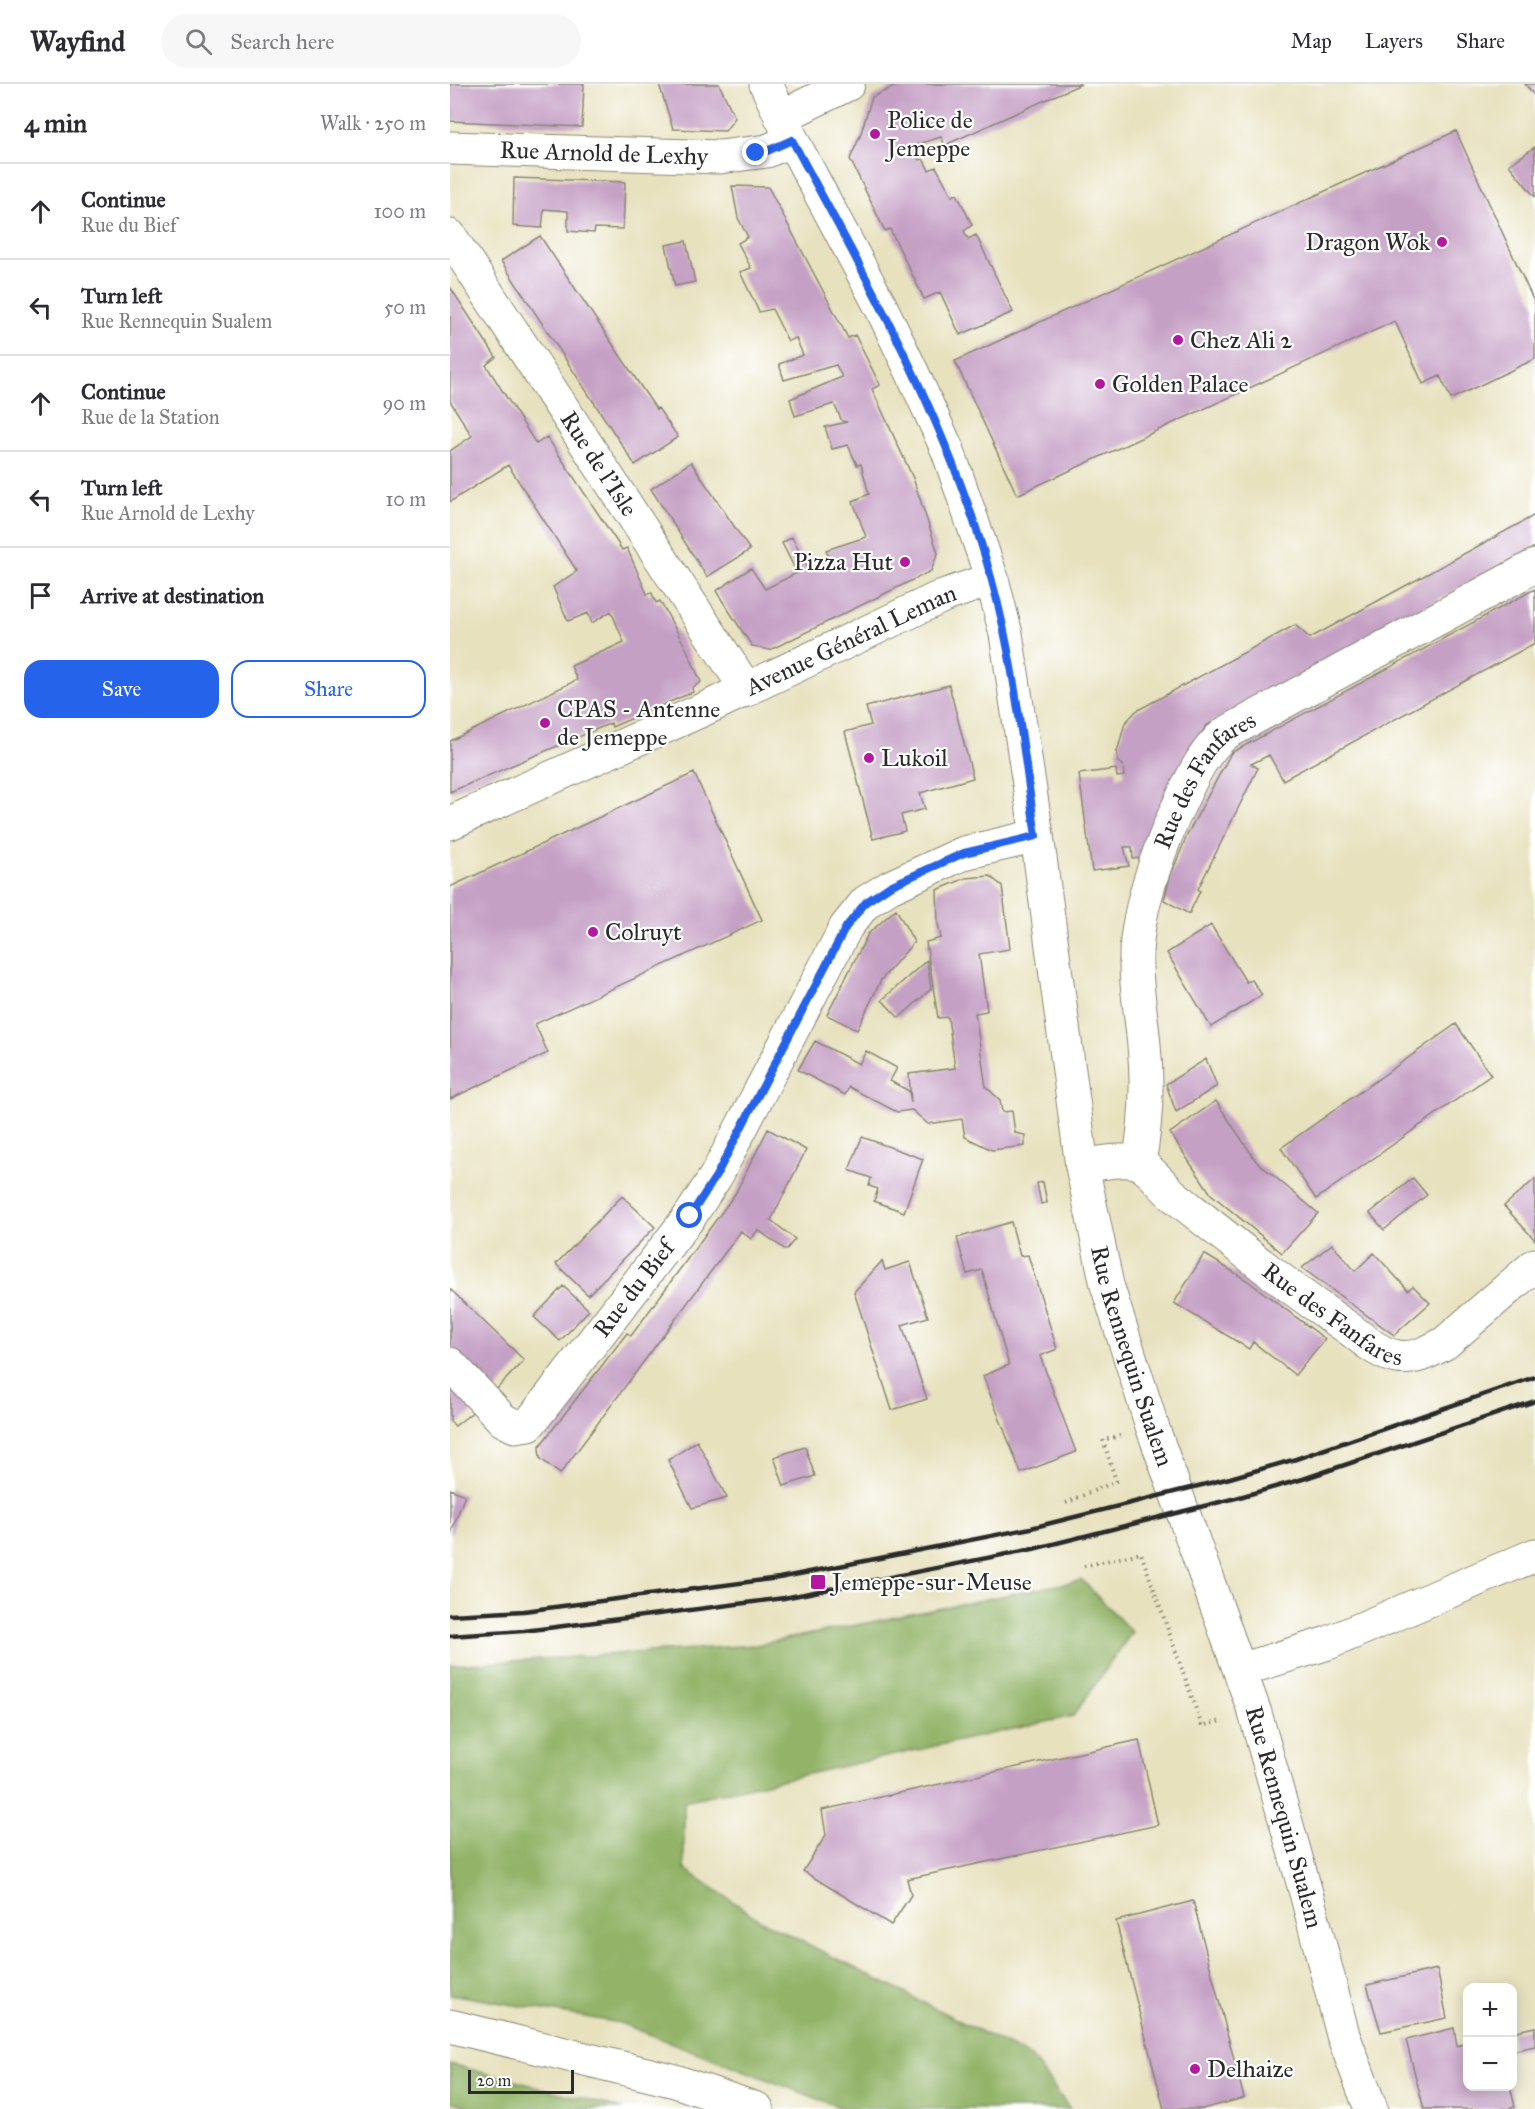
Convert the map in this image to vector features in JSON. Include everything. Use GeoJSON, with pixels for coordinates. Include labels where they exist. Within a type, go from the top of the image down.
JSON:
{"type":"FeatureCollection","features":[{"type":"Feature","properties":{"kind":"main road","name":"Rue Rennequin Sualem"},"geometry":{"type":"LineString","coordinates":[[766,84],[912,372],[948,451],[992,579],[1006,634],[1082,1166],[1107,1285],[1152,1426],[1255,1713],[1308,1900],[1343,2035],[1371,2109]]}},
{"type":"Feature","properties":{"kind":"main road","name":"Rue Arnold de Lexhy"},"geometry":{"type":"LineString","coordinates":[[450,148],[720,157],[767,151],[787,129],[848,84]]}},
{"type":"Feature","properties":{"kind":"main road","name":"Rue de l'Isle"},"geometry":{"type":"LineString","coordinates":[[450,236],[747,690]]}},
{"type":"Feature","properties":{"kind":"main road","name":"Rue des Fanfares"},"geometry":{"type":"LineString","coordinates":[[1535,566],[1226,733],[1212,743],[1186,791],[1157,858],[1139,929],[1137,974],[1146,1085],[1144,1136],[1139,1163],[1167,1190],[1222,1234],[1335,1319],[1381,1351],[1397,1357],[1412,1357],[1445,1343],[1535,1264]]}},
{"type":"Feature","properties":{"kind":"main road","name":"Avenue Général Leman"},"geometry":{"type":"LineString","coordinates":[[450,823],[747,690],[942,596],[992,579]]}},
{"type":"Feature","properties":{"kind":"main road","name":"Rue du Bief"},"geometry":{"type":"LineString","coordinates":[[450,1364],[503,1420],[515,1426],[529,1424],[690,1216],[716,1176],[846,927],[866,902],[890,886],[964,853],[1036,836]]}},
{"type":"Feature","properties":{"kind":"main road"},"geometry":{"type":"LineString","coordinates":[[1082,1166],[1112,1161],[1139,1163]]}},
{"type":"Feature","properties":{"kind":"main road"},"geometry":{"type":"LineString","coordinates":[[1241,1670],[1328,1643],[1535,1555]]}},
{"type":"Feature","properties":{"kind":"main road"},"geometry":{"type":"LineString","coordinates":[[450,2026],[675,2081],[757,2109]]}},
{"type":"Feature","properties":{"kind":"path"},"geometry":{"type":"LineString","coordinates":[[1066,1503],[1116,1481],[1103,1440]]}},
{"type":"Feature","properties":{"kind":"path"},"geometry":{"type":"LineString","coordinates":[[1084,1566],[1141,1553],[1202,1726],[1255,1713]]}},
{"type":"Feature","properties":{"kind":"green space"},"geometry":{"type":"Polygon","coordinates":[[[1082,1580],[1132,1632],[1073,1716],[684,1801],[684,1868],[760,1920],[1031,2057],[1070,2109],[844,2109],[620,2023],[450,1994],[450,1665],[756,1645],[1082,1580]]]}},
{"type":"Feature","properties":{"kind":"green space"},"geometry":{"type":"Polygon","coordinates":[[[450,2064],[623,2109],[474,2109],[450,2101],[450,2064]]]}},
{"type":"Feature","properties":{"kind":"building"},"geometry":{"type":"Polygon","coordinates":[[[450,84],[584,84],[582,127],[450,121],[450,84]]]}},
{"type":"Feature","properties":{"kind":"building"},"geometry":{"type":"Polygon","coordinates":[[[659,84],[719,84],[735,118],[725,131],[673,129],[659,84]]]}},
{"type":"Feature","properties":{"kind":"building"},"geometry":{"type":"Polygon","coordinates":[[[900,84],[1081,84],[945,145],[941,137],[912,146],[919,160],[923,159],[929,170],[936,167],[952,196],[957,194],[972,225],[964,231],[968,239],[976,235],[1013,312],[960,335],[940,292],[924,299],[890,229],[885,231],[850,159],[872,97],[900,84]]]}},
{"type":"Feature","properties":{"kind":"building"},"geometry":{"type":"Polygon","coordinates":[[[1525,84],[1535,84],[1535,96],[1525,84]]]}},
{"type":"Feature","properties":{"kind":"building"},"geometry":{"type":"Polygon","coordinates":[[[1456,131],[1535,304],[1535,359],[1451,399],[1440,376],[1423,384],[1395,321],[1017,495],[955,361],[1456,131]]]}},
{"type":"Feature","properties":{"kind":"building"},"geometry":{"type":"Polygon","coordinates":[[[1535,147],[1535,197],[1509,165],[1535,147]]]}},
{"type":"Feature","properties":{"kind":"building"},"geometry":{"type":"Polygon","coordinates":[[[514,178],[625,182],[623,229],[595,228],[594,233],[568,231],[568,211],[544,209],[542,228],[513,226],[514,178]]]}},
{"type":"Feature","properties":{"kind":"building"},"geometry":{"type":"Polygon","coordinates":[[[732,186],[768,187],[848,338],[855,335],[880,385],[872,389],[913,478],[938,553],[931,571],[770,650],[752,646],[716,591],[751,568],[765,589],[797,573],[782,543],[792,537],[809,570],[830,559],[826,550],[866,537],[853,501],[869,494],[861,464],[857,465],[848,445],[832,449],[825,427],[847,422],[842,421],[834,404],[795,416],[790,399],[842,377],[836,365],[784,380],[779,364],[803,355],[796,338],[788,341],[772,309],[759,312],[740,272],[751,268],[738,243],[748,237],[738,218],[732,186]]]}},
{"type":"Feature","properties":{"kind":"building"},"geometry":{"type":"Polygon","coordinates":[[[540,236],[656,409],[658,408],[678,437],[635,465],[501,261],[540,236]]]}},
{"type":"Feature","properties":{"kind":"building"},"geometry":{"type":"Polygon","coordinates":[[[686,241],[695,282],[675,286],[666,245],[686,241]]]}},
{"type":"Feature","properties":{"kind":"building"},"geometry":{"type":"Polygon","coordinates":[[[450,287],[496,357],[486,365],[536,444],[547,437],[622,550],[627,548],[647,594],[652,593],[656,603],[660,601],[687,650],[701,682],[692,688],[693,692],[612,727],[611,723],[450,792],[450,741],[577,680],[571,666],[624,642],[611,611],[592,623],[588,613],[568,621],[553,587],[577,571],[508,465],[450,502],[450,451],[472,436],[450,401],[450,287]]]}},
{"type":"Feature","properties":{"kind":"building"},"geometry":{"type":"Polygon","coordinates":[[[691,462],[750,550],[707,577],[651,489],[691,462]]]}},
{"type":"Feature","properties":{"kind":"building"},"geometry":{"type":"Polygon","coordinates":[[[1535,515],[1535,547],[1207,725],[1189,750],[1141,858],[1133,859],[1132,847],[1124,847],[1129,866],[1092,871],[1079,774],[1116,769],[1117,777],[1124,776],[1123,765],[1118,762],[1117,752],[1125,723],[1136,711],[1295,625],[1310,638],[1535,515]]]}},
{"type":"Feature","properties":{"kind":"building"},"geometry":{"type":"Polygon","coordinates":[[[1535,589],[1535,643],[1283,780],[1269,755],[1251,764],[1258,768],[1198,889],[1200,891],[1189,914],[1164,900],[1170,877],[1188,833],[1231,753],[1535,589]]]}},
{"type":"Feature","properties":{"kind":"building","name":"Lukoil"},"geometry":{"type":"Polygon","coordinates":[[[949,685],[973,778],[920,793],[925,809],[901,815],[905,831],[873,839],[845,732],[871,725],[866,707],[949,685]]]}},
{"type":"Feature","properties":{"kind":"building","name":"Colruyt"},"geometry":{"type":"Polygon","coordinates":[[[694,773],[762,920],[535,1024],[548,1053],[450,1099],[450,887],[694,773]]]}},
{"type":"Feature","properties":{"kind":"building"},"geometry":{"type":"Polygon","coordinates":[[[990,876],[1002,886],[1010,949],[979,954],[987,1011],[975,1013],[986,1087],[1000,1100],[1002,1112],[1012,1111],[1015,1133],[1025,1135],[1025,1146],[992,1150],[965,1137],[962,1119],[928,1124],[912,1110],[897,1112],[849,1087],[845,1095],[798,1070],[815,1041],[859,1064],[866,1051],[897,1068],[890,1081],[909,1091],[911,1103],[909,1074],[955,1068],[948,1017],[938,1018],[926,942],[941,938],[938,924],[937,890],[966,878],[990,876]]]}},
{"type":"Feature","properties":{"kind":"building"},"geometry":{"type":"Polygon","coordinates":[[[896,909],[914,942],[881,980],[857,1030],[827,1015],[868,934],[896,909]]]}},
{"type":"Feature","properties":{"kind":"building"},"geometry":{"type":"Polygon","coordinates":[[[1211,925],[1246,982],[1252,980],[1262,995],[1211,1027],[1167,953],[1211,925]]]}},
{"type":"Feature","properties":{"kind":"building"},"geometry":{"type":"Polygon","coordinates":[[[927,960],[931,989],[899,1018],[882,1000],[927,960]]]}},
{"type":"Feature","properties":{"kind":"building"},"geometry":{"type":"Polygon","coordinates":[[[1456,1024],[1491,1075],[1316,1199],[1281,1148],[1456,1024]]]}},
{"type":"Feature","properties":{"kind":"building"},"geometry":{"type":"Polygon","coordinates":[[[1206,1059],[1217,1086],[1176,1112],[1166,1084],[1206,1059]]]}},
{"type":"Feature","properties":{"kind":"building"},"geometry":{"type":"Polygon","coordinates":[[[1216,1101],[1256,1161],[1318,1213],[1282,1253],[1211,1194],[1170,1133],[1216,1101]]]}},
{"type":"Feature","properties":{"kind":"building"},"geometry":{"type":"Polygon","coordinates":[[[768,1129],[806,1150],[771,1220],[795,1239],[786,1250],[758,1230],[751,1239],[741,1231],[560,1474],[540,1458],[539,1447],[627,1333],[631,1336],[735,1194],[768,1129]]]}},
{"type":"Feature","properties":{"kind":"building"},"geometry":{"type":"Polygon","coordinates":[[[862,1137],[923,1159],[904,1212],[874,1201],[878,1189],[869,1186],[871,1178],[849,1170],[862,1137]]]}},
{"type":"Feature","properties":{"kind":"building"},"geometry":{"type":"Polygon","coordinates":[[[1413,1178],[1427,1195],[1384,1230],[1370,1213],[1413,1178]]]}},
{"type":"Feature","properties":{"kind":"building"},"geometry":{"type":"Polygon","coordinates":[[[1535,1179],[1535,1240],[1504,1206],[1535,1179]]]}},
{"type":"Feature","properties":{"kind":"building"},"geometry":{"type":"Polygon","coordinates":[[[1043,1182],[1047,1203],[1041,1204],[1037,1183],[1043,1182]]]}},
{"type":"Feature","properties":{"kind":"building"},"geometry":{"type":"Polygon","coordinates":[[[622,1196],[655,1227],[588,1295],[556,1264],[622,1196]]]}},
{"type":"Feature","properties":{"kind":"building"},"geometry":{"type":"Polygon","coordinates":[[[1011,1222],[1020,1256],[1028,1255],[1057,1349],[1040,1356],[1076,1452],[1021,1473],[983,1376],[1009,1365],[982,1270],[967,1274],[957,1238],[1011,1222]]]}},
{"type":"Feature","properties":{"kind":"building"},"geometry":{"type":"Polygon","coordinates":[[[1332,1244],[1355,1271],[1374,1253],[1408,1290],[1413,1286],[1430,1303],[1394,1335],[1302,1268],[1332,1244]]]}},
{"type":"Feature","properties":{"kind":"building"},"geometry":{"type":"Polygon","coordinates":[[[1204,1254],[1248,1281],[1325,1339],[1295,1375],[1253,1342],[1249,1349],[1174,1303],[1204,1254]]]}},
{"type":"Feature","properties":{"kind":"building"},"geometry":{"type":"Polygon","coordinates":[[[882,1261],[885,1270],[910,1262],[928,1317],[902,1325],[927,1399],[892,1410],[854,1292],[882,1261]]]}},
{"type":"Feature","properties":{"kind":"building"},"geometry":{"type":"Polygon","coordinates":[[[563,1286],[589,1310],[560,1341],[534,1317],[563,1286]]]}},
{"type":"Feature","properties":{"kind":"building"},"geometry":{"type":"Polygon","coordinates":[[[450,1289],[524,1360],[494,1392],[450,1350],[450,1289]]]}},
{"type":"Feature","properties":{"kind":"building"},"geometry":{"type":"Polygon","coordinates":[[[450,1382],[474,1411],[455,1426],[450,1421],[450,1382]]]}},
{"type":"Feature","properties":{"kind":"building"},"geometry":{"type":"Polygon","coordinates":[[[697,1441],[727,1498],[692,1508],[668,1460],[697,1441]]]}},
{"type":"Feature","properties":{"kind":"building"},"geometry":{"type":"Polygon","coordinates":[[[805,1447],[815,1476],[784,1486],[774,1457],[805,1447]]]}},
{"type":"Feature","properties":{"kind":"building"},"geometry":{"type":"Polygon","coordinates":[[[450,1489],[465,1495],[450,1536],[450,1489]]]}},
{"type":"Feature","properties":{"kind":"building"},"geometry":{"type":"Polygon","coordinates":[[[1139,1740],[1158,1825],[907,1879],[911,1895],[891,1925],[803,1871],[826,1835],[822,1810],[1139,1740]]]}},
{"type":"Feature","properties":{"kind":"building"},"geometry":{"type":"Polygon","coordinates":[[[1193,1901],[1244,2098],[1202,2109],[1164,2109],[1116,1921],[1193,1901]]]}},
{"type":"Feature","properties":{"kind":"building"},"geometry":{"type":"Polygon","coordinates":[[[1437,1969],[1447,2018],[1381,2032],[1367,1985],[1437,1969]]]}},
{"type":"Feature","properties":{"kind":"building"},"geometry":{"type":"Polygon","coordinates":[[[1535,2027],[1535,2046],[1517,2050],[1517,2031],[1535,2027]]]}},
{"type":"Feature","properties":{"kind":"building"},"geometry":{"type":"Polygon","coordinates":[[[1454,2028],[1457,2046],[1463,2044],[1463,2091],[1511,2091],[1515,2107],[1507,2109],[1424,2109],[1406,2040],[1454,2028]]]}},
{"type":"Feature","properties":{"kind":"railway"},"geometry":{"type":"LineString","coordinates":[[450,1615],[524,1611],[779,1578],[1031,1528],[1296,1459],[1535,1377]]}},
{"type":"Feature","properties":{"kind":"railway"},"geometry":{"type":"LineString","coordinates":[[450,1636],[524,1631],[784,1598],[1033,1549],[1303,1479],[1535,1401]]}},
{"type":"Feature","properties":{"kind":"place","name":"Police de Jemeppe"},"geometry":{"type":"Point","coordinates":[875,134]}},
{"type":"Feature","properties":{"kind":"place","name":"Dragon Wok"},"geometry":{"type":"Point","coordinates":[1442,242]}},
{"type":"Feature","properties":{"kind":"place","name":"Chez Ali 2"},"geometry":{"type":"Point","coordinates":[1178,340]}},
{"type":"Feature","properties":{"kind":"place","name":"Golden Palace"},"geometry":{"type":"Point","coordinates":[1100,384]}},
{"type":"Feature","properties":{"kind":"place","name":"Pizza Hut"},"geometry":{"type":"Point","coordinates":[905,562]}},
{"type":"Feature","properties":{"kind":"place","name":"CPAS - Antenne de Jemeppe"},"geometry":{"type":"Point","coordinates":[545,723]}},
{"type":"Feature","properties":{"kind":"place","name":"Lukoil"},"geometry":{"type":"Point","coordinates":[869,758]}},
{"type":"Feature","properties":{"kind":"place","name":"Colruyt"},"geometry":{"type":"Point","coordinates":[593,932]}},
{"type":"Feature","properties":{"kind":"place","name":"Jemeppe-sur-Meuse"},"geometry":{"type":"Point","coordinates":[818,1582]}},
{"type":"Feature","properties":{"kind":"place","name":"Delhaize"},"geometry":{"type":"Point","coordinates":[1195,2069]}},
{"type":"Feature","properties":{"kind":"route"},"geometry":{"type":"LineString","coordinates":[[690,1216],[716,1176],[846,927],[866,902],[890,886],[964,853],[1036,836],[1006,634],[992,579],[948,451],[881,307],[792,140],[767,151],[756,153]]}}]}
